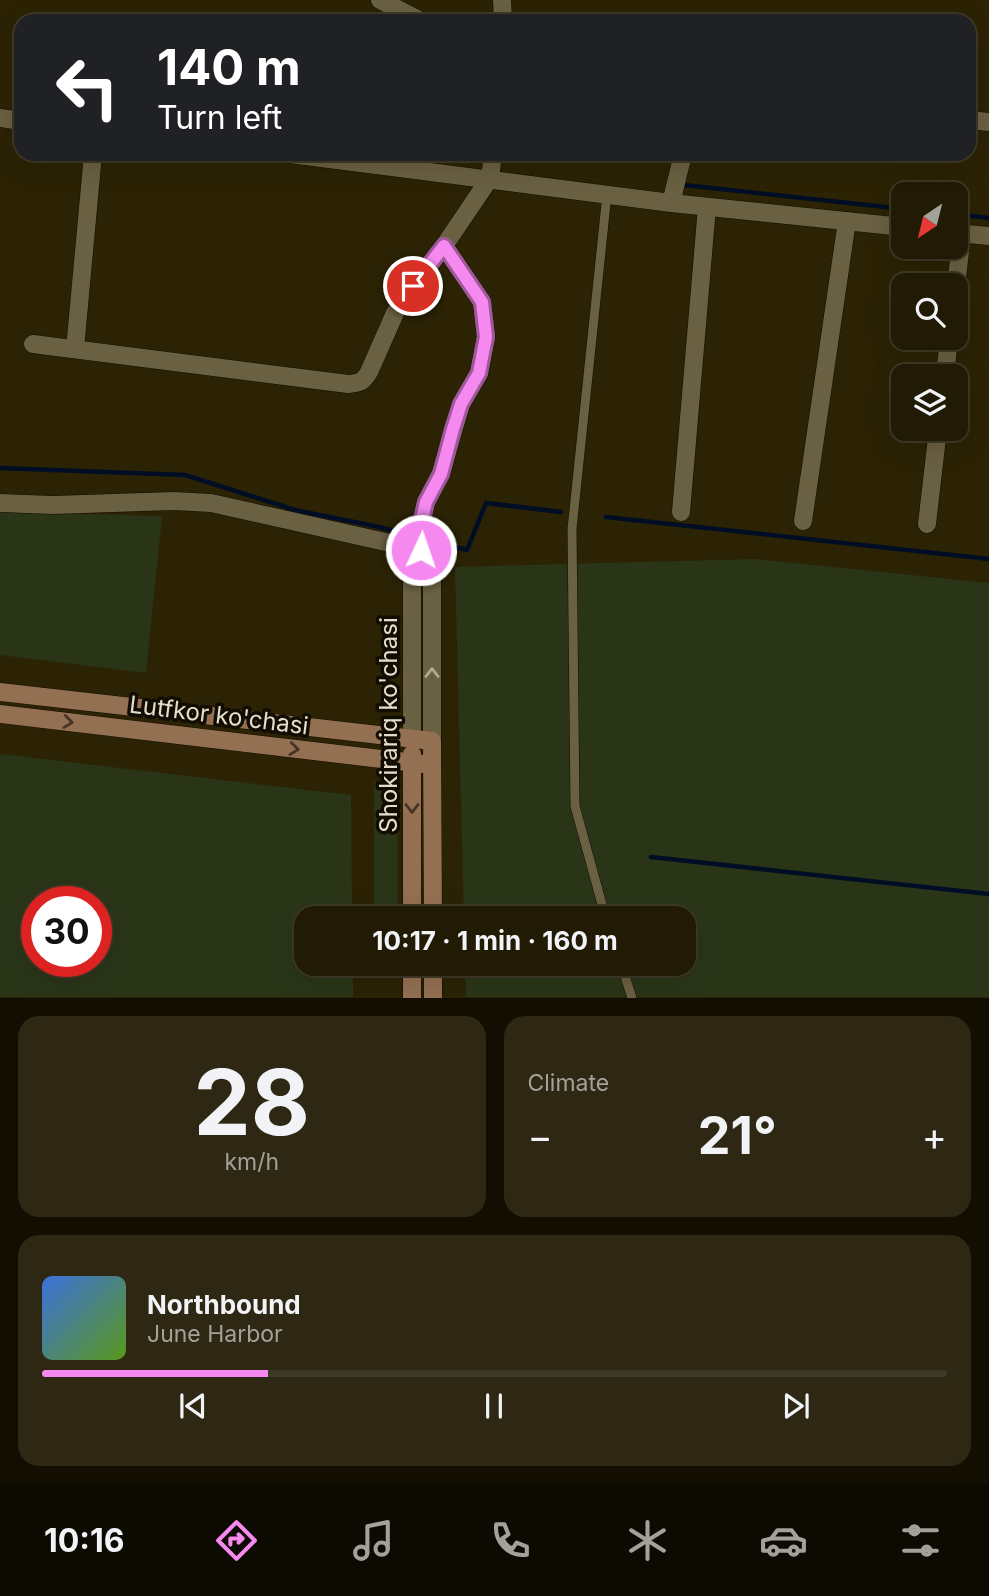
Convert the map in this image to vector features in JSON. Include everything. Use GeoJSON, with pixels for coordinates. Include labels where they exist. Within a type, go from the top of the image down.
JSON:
{"type":"FeatureCollection","features":[{"type":"Feature","properties":{"kind":"main road","name":"Lutfkor ko'chasi"},"geometry":{"type":"LineString","coordinates":[[0,692],[432,741]]}},
{"type":"Feature","properties":{"kind":"main road","name":"Lutfkor ko'chasi"},"geometry":{"type":"LineString","coordinates":[[0,714],[432,765]]}},
{"type":"Feature","properties":{"kind":"main road","name":"Shokirariq ko'chasi"},"geometry":{"type":"LineString","coordinates":[[412,740],[412,906]]}},
{"type":"Feature","properties":{"kind":"main road","name":"Shokirariq ko'chasi"},"geometry":{"type":"LineString","coordinates":[[432,741],[433,906]]}},
{"type":"Feature","properties":{"kind":"main road"},"geometry":{"type":"LineString","coordinates":[[412,976],[412,998]]}},
{"type":"Feature","properties":{"kind":"main road"},"geometry":{"type":"LineString","coordinates":[[433,976],[433,998]]}},
{"type":"Feature","properties":{"kind":"street"},"geometry":{"type":"LineString","coordinates":[[380,0],[407,14]]}},
{"type":"Feature","properties":{"kind":"street"},"geometry":{"type":"LineString","coordinates":[[75,349],[92,161]]}},
{"type":"Feature","properties":{"kind":"street"},"geometry":{"type":"LineString","coordinates":[[348,161],[671,203],[891,226]]}},
{"type":"Feature","properties":{"kind":"street"},"geometry":{"type":"LineString","coordinates":[[33,344],[348,384],[359,383],[369,372],[395,313],[490,178],[492,161]]}},
{"type":"Feature","properties":{"kind":"street"},"geometry":{"type":"LineString","coordinates":[[671,203],[681,161]]}},
{"type":"Feature","properties":{"kind":"street"},"geometry":{"type":"LineString","coordinates":[[681,512],[707,207]]}},
{"type":"Feature","properties":{"kind":"street"},"geometry":{"type":"LineString","coordinates":[[803,521],[847,221]]}},
{"type":"Feature","properties":{"kind":"street"},"geometry":{"type":"LineString","coordinates":[[968,234],[989,236]]}},
{"type":"Feature","properties":{"kind":"street"},"geometry":{"type":"LineString","coordinates":[[0,503],[211,503],[421,559],[421,524],[426,502],[441,474],[461,404],[479,373],[486,337],[482,302],[444,246]]}},
{"type":"Feature","properties":{"kind":"street"},"geometry":{"type":"LineString","coordinates":[[927,524],[937,441]]}},
{"type":"Feature","properties":{"kind":"street","name":"Shokirariq ko'chasi"},"geometry":{"type":"LineString","coordinates":[[412,740],[412,568],[421,559],[432,567],[432,741]]}},
{"type":"Feature","properties":{"kind":"lane"},"geometry":{"type":"LineString","coordinates":[[602,906],[575,807],[572,529],[607,194]]}},
{"type":"Feature","properties":{"kind":"lane"},"geometry":{"type":"LineString","coordinates":[[625,976],[632,998]]}},
{"type":"Feature","properties":{"kind":"green space"},"geometry":{"type":"Polygon","coordinates":[[[0,512],[162,516],[146,673],[0,655],[0,512]]]}},
{"type":"Feature","properties":{"kind":"green space"},"geometry":{"type":"Polygon","coordinates":[[[755,559],[989,583],[989,997],[466,997],[465,976],[696,976],[696,906],[464,906],[455,567],[755,559]]]}},
{"type":"Feature","properties":{"kind":"green space"},"geometry":{"type":"Polygon","coordinates":[[[0,754],[351,795],[352,906],[294,906],[294,976],[353,976],[353,997],[0,997],[0,754]]]}},
{"type":"Feature","properties":{"kind":"green space"},"geometry":{"type":"Polygon","coordinates":[[[374,780],[389,799],[397,822],[398,906],[374,906],[374,780]]]}},
{"type":"Feature","properties":{"kind":"waterway"},"geometry":{"type":"LineString","coordinates":[[684,185],[891,208]]}},
{"type":"Feature","properties":{"kind":"waterway"},"geometry":{"type":"LineString","coordinates":[[968,215],[989,218]]}},
{"type":"Feature","properties":{"kind":"waterway"},"geometry":{"type":"LineString","coordinates":[[0,468],[185,475],[295,510],[418,537]]}},
{"type":"Feature","properties":{"kind":"waterway"},"geometry":{"type":"LineString","coordinates":[[426,539],[467,550],[486,503],[561,512]]}},
{"type":"Feature","properties":{"kind":"waterway"},"geometry":{"type":"LineString","coordinates":[[606,517],[989,559]]}},
{"type":"Feature","properties":{"kind":"waterway"},"geometry":{"type":"LineString","coordinates":[[651,857],[989,894]]}},
{"type":"Feature","properties":{"kind":"route"},"geometry":{"type":"LineString","coordinates":[[413,286],[444,246],[482,302],[486,337],[479,373],[461,404],[441,474],[426,502],[421,524],[421,550]]}}]}
